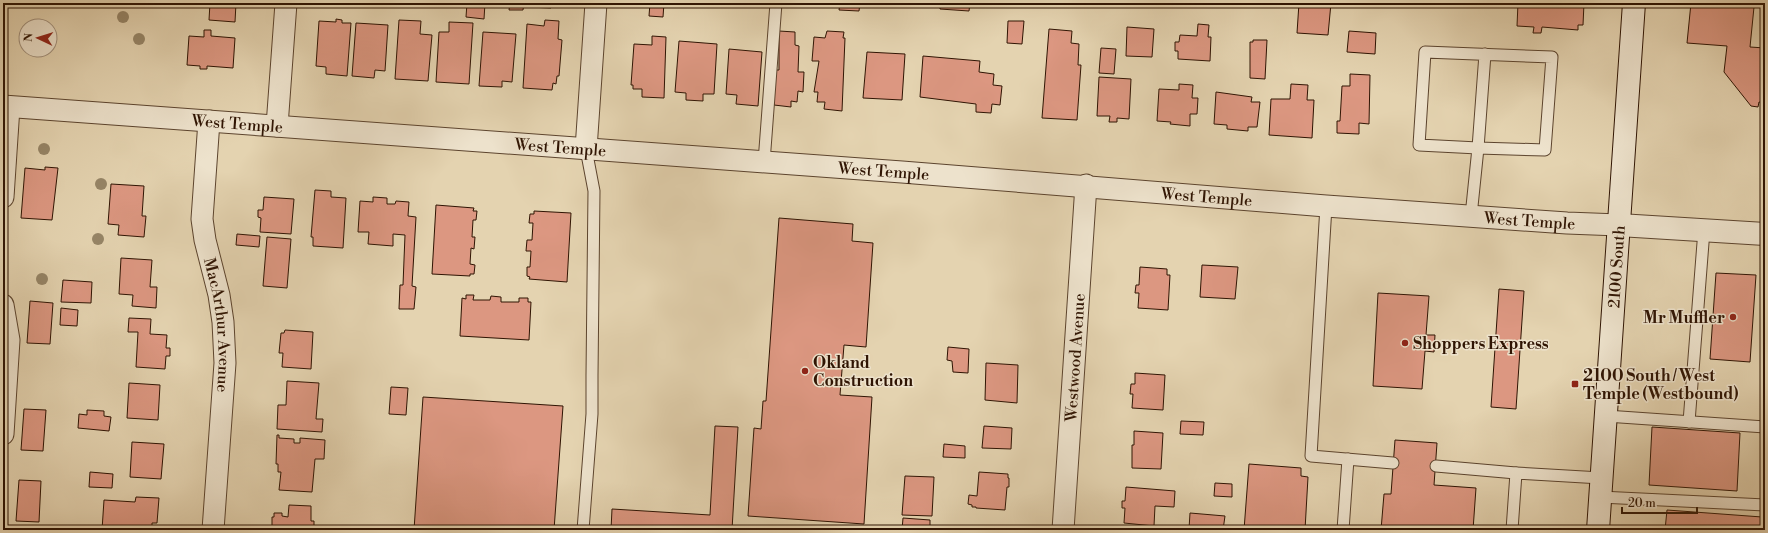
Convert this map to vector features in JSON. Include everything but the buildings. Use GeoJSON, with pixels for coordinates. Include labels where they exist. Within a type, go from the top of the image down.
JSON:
{"type":"FeatureCollection","features":[{"type":"Feature","properties":{"kind":"main road","name":"2100 South"},"geometry":{"type":"LineString","coordinates":[[1598,530],[1634,3]]}},
{"type":"Feature","properties":{"kind":"main road","name":"West Temple"},"geometry":{"type":"LineString","coordinates":[[1619,225],[1765,234]]}},
{"type":"Feature","properties":{"kind":"street"},"geometry":{"type":"LineString","coordinates":[[278,126],[286,3]]}},
{"type":"Feature","properties":{"kind":"street"},"geometry":{"type":"LineString","coordinates":[[586,149],[596,3]]}},
{"type":"Feature","properties":{"kind":"street"},"geometry":{"type":"LineString","coordinates":[[3,197],[6,107]]}},
{"type":"Feature","properties":{"kind":"street","name":"West Temple"},"geometry":{"type":"LineString","coordinates":[[6,107],[1086,185],[1326,206],[1567,223],[1619,225]]}},
{"type":"Feature","properties":{"kind":"street","name":"MacArthur Avenue"},"geometry":{"type":"LineString","coordinates":[[209,122],[202,219],[204,240],[219,294],[223,322],[225,363],[213,530]]}},
{"type":"Feature","properties":{"kind":"street","name":"Westwood Avenue"},"geometry":{"type":"LineString","coordinates":[[1063,530],[1086,185]]}},
{"type":"Feature","properties":{"kind":"street"},"geometry":{"type":"LineString","coordinates":[[3,305],[9,340],[3,434]]}},
{"type":"Feature","properties":{"kind":"lane"},"geometry":{"type":"LineString","coordinates":[[764,162],[776,3]]}},
{"type":"Feature","properties":{"kind":"lane"},"geometry":{"type":"LineString","coordinates":[[1425,52],[1552,57],[1545,150],[1478,148],[1419,144],[1425,52]]}},
{"type":"Feature","properties":{"kind":"lane"},"geometry":{"type":"LineString","coordinates":[[1471,216],[1485,54]]}},
{"type":"Feature","properties":{"kind":"lane"},"geometry":{"type":"LineString","coordinates":[[583,530],[592,414],[594,191],[586,149]]}},
{"type":"Feature","properties":{"kind":"lane"},"geometry":{"type":"LineString","coordinates":[[1326,206],[1311,456],[1393,463]]}},
{"type":"Feature","properties":{"kind":"lane"},"geometry":{"type":"LineString","coordinates":[[1690,422],[1704,230]]}},
{"type":"Feature","properties":{"kind":"lane"},"geometry":{"type":"LineString","coordinates":[[1606,416],[1765,427]]}},
{"type":"Feature","properties":{"kind":"lane"},"geometry":{"type":"LineString","coordinates":[[1343,530],[1348,459]]}},
{"type":"Feature","properties":{"kind":"lane"},"geometry":{"type":"LineString","coordinates":[[1436,466],[1516,473],[1601,487],[1765,505]]}},
{"type":"Feature","properties":{"kind":"lane"},"geometry":{"type":"LineString","coordinates":[[1512,530],[1516,473]]}},
{"type":"Feature","properties":{"kind":"place","name":"Mr Muffler"},"geometry":{"type":"Point","coordinates":[1733,317]}},
{"type":"Feature","properties":{"kind":"place","name":"Shoppers Express"},"geometry":{"type":"Point","coordinates":[1405,343]}},
{"type":"Feature","properties":{"kind":"place","name":"Okland Construction"},"geometry":{"type":"Point","coordinates":[805,371]}},
{"type":"Feature","properties":{"kind":"place","name":"2100 South / West Temple (Westbound)"},"geometry":{"type":"Point","coordinates":[1575,384]}}]}
